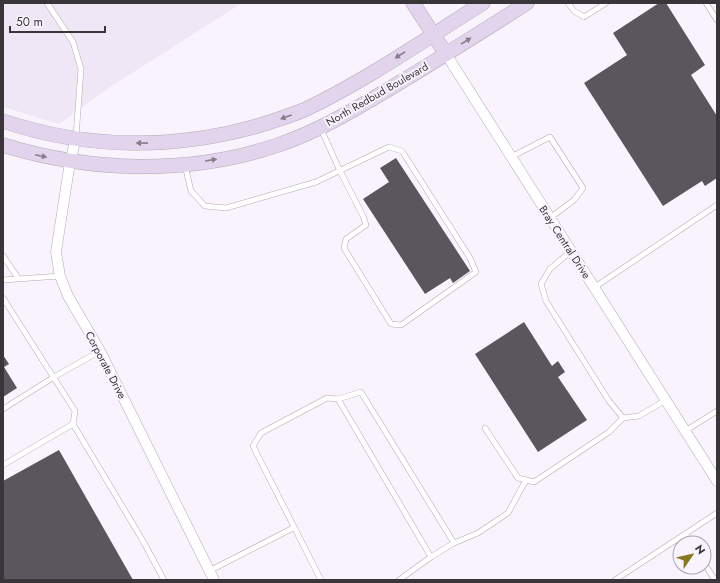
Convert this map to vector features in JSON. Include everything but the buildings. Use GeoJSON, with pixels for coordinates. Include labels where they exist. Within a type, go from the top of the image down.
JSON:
{"type":"FeatureCollection","features":[{"type":"Feature","properties":{"kind":"street","name":"Bray Central Drive"},"geometry":{"type":"LineString","coordinates":[[413,3],[717,481]]}},
{"type":"Feature","properties":{"kind":"street","name":"North Redbud Boulevard"},"geometry":{"type":"LineString","coordinates":[[3,120],[42,132],[103,142],[152,143],[202,139],[245,130],[302,111],[345,90],[483,3]]}},
{"type":"Feature","properties":{"kind":"street","name":"North Redbud Boulevard"},"geometry":{"type":"LineString","coordinates":[[3,145],[36,155],[70,162],[145,167],[184,164],[248,154],[275,146],[334,121],[446,54],[527,3]]}},
{"type":"Feature","properties":{"kind":"street","name":"Corporate Drive"},"geometry":{"type":"LineString","coordinates":[[76,138],[70,162],[56,252],[60,276],[68,296],[100,351],[212,575]]}},
{"type":"Feature","properties":{"kind":"lane"},"geometry":{"type":"LineString","coordinates":[[47,3],[73,42],[81,69],[76,138]]}},
{"type":"Feature","properties":{"kind":"lane"},"geometry":{"type":"LineString","coordinates":[[568,3],[574,11],[584,17],[606,3]]}},
{"type":"Feature","properties":{"kind":"lane"},"geometry":{"type":"LineString","coordinates":[[706,3],[717,20]]}},
{"type":"Feature","properties":{"kind":"lane"},"geometry":{"type":"LineString","coordinates":[[184,164],[191,191],[205,206],[226,208],[316,182],[340,171],[389,147],[402,151],[470,258],[476,272],[401,325],[391,324],[344,248],[346,239],[366,225],[363,216],[340,171],[321,127]]}},
{"type":"Feature","properties":{"kind":"lane"},"geometry":{"type":"LineString","coordinates":[[511,156],[550,137],[583,188],[574,200],[550,218]]}},
{"type":"Feature","properties":{"kind":"lane"},"geometry":{"type":"LineString","coordinates":[[595,287],[717,205]]}},
{"type":"Feature","properties":{"kind":"lane"},"geometry":{"type":"LineString","coordinates":[[571,250],[550,269],[541,284],[546,301],[609,401],[623,418]]}},
{"type":"Feature","properties":{"kind":"lane"},"geometry":{"type":"LineString","coordinates":[[3,256],[18,278]]}},
{"type":"Feature","properties":{"kind":"lane"},"geometry":{"type":"LineString","coordinates":[[3,280],[60,276]]}},
{"type":"Feature","properties":{"kind":"lane"},"geometry":{"type":"LineString","coordinates":[[3,298],[75,411],[73,424],[143,541],[164,580]]}},
{"type":"Feature","properties":{"kind":"lane"},"geometry":{"type":"LineString","coordinates":[[3,409],[54,377],[100,351]]}},
{"type":"Feature","properties":{"kind":"lane"},"geometry":{"type":"LineString","coordinates":[[320,580],[293,528],[254,446],[262,433],[327,398],[338,399],[361,392],[454,543]]}},
{"type":"Feature","properties":{"kind":"lane"},"geometry":{"type":"LineString","coordinates":[[338,399],[431,557]]}},
{"type":"Feature","properties":{"kind":"lane"},"geometry":{"type":"LineString","coordinates":[[485,428],[518,478],[534,482],[608,432],[623,418],[639,416],[666,400]]}},
{"type":"Feature","properties":{"kind":"lane"},"geometry":{"type":"LineString","coordinates":[[685,431],[717,411]]}},
{"type":"Feature","properties":{"kind":"lane"},"geometry":{"type":"LineString","coordinates":[[3,465],[73,424]]}},
{"type":"Feature","properties":{"kind":"lane"},"geometry":{"type":"LineString","coordinates":[[399,580],[431,557],[454,543],[478,533],[508,513],[526,480]]}},
{"type":"Feature","properties":{"kind":"lane"},"geometry":{"type":"LineString","coordinates":[[615,580],[717,513]]}},
{"type":"Feature","properties":{"kind":"lane"},"geometry":{"type":"LineString","coordinates":[[212,575],[293,528]]}},
{"type":"Feature","properties":{"kind":"shaded area"},"geometry":{"type":"Polygon","coordinates":[[[3,3],[242,3],[110,87],[59,124],[3,107],[3,3]]]}}]}
